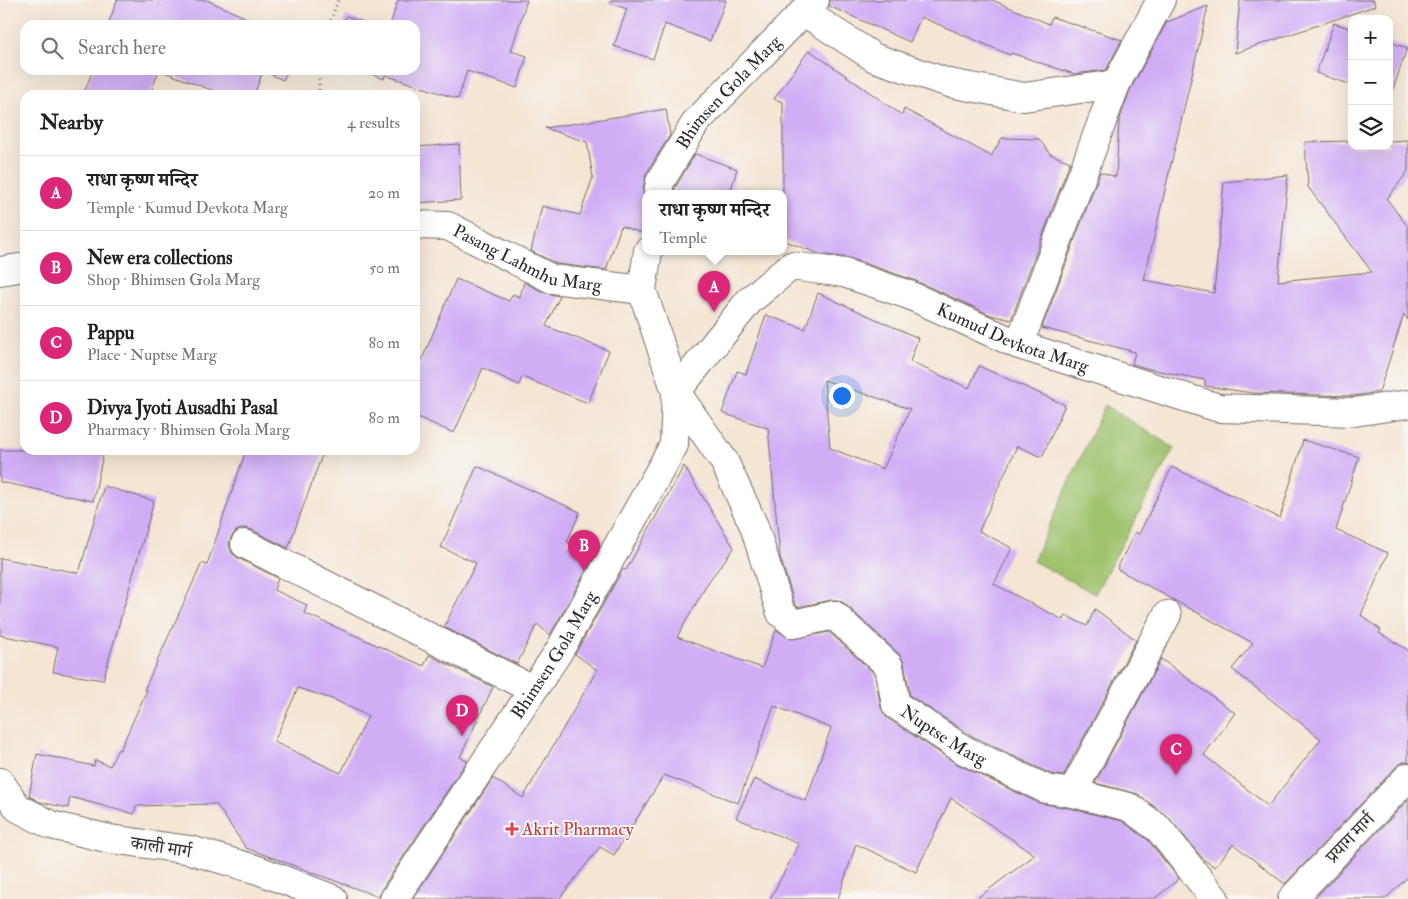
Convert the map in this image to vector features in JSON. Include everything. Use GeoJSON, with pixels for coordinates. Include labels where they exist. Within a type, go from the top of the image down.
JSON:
{"type":"FeatureCollection","features":[{"type":"Feature","properties":{"kind":"street"},"geometry":{"type":"LineString","coordinates":[[1019,345],[1116,84],[1161,0]]}},
{"type":"Feature","properties":{"kind":"street"},"geometry":{"type":"LineString","coordinates":[[809,6],[875,58],[949,82],[1024,97],[1116,84]]}},
{"type":"Feature","properties":{"kind":"street","name":"Bhimsen Gola Marg"},"geometry":{"type":"LineString","coordinates":[[659,190],[660,182],[696,122],[809,6]]}},
{"type":"Feature","properties":{"kind":"street","name":"Pasang Lahmhu Marg"},"geometry":{"type":"LineString","coordinates":[[420,225],[448,226],[552,279],[642,290]]}},
{"type":"Feature","properties":{"kind":"street","name":"Bhimsen Gola Marg"},"geometry":{"type":"LineString","coordinates":[[394,899],[559,651],[674,445],[676,392],[642,290],[647,255]]}},
{"type":"Feature","properties":{"kind":"street","name":"Kumud Devkota Marg"},"geometry":{"type":"LineString","coordinates":[[676,392],[749,301],[792,266],[844,273],[908,295],[1019,345],[1219,408],[1354,412],[1408,404]]}},
{"type":"Feature","properties":{"kind":"street"},"geometry":{"type":"LineString","coordinates":[[0,271],[20,268]]}},
{"type":"Feature","properties":{"kind":"street","name":"Nuptse Marg"},"geometry":{"type":"LineString","coordinates":[[676,392],[724,461],[754,526],[781,613],[794,624],[834,615],[889,666],[896,704],[964,750],[1046,790],[1072,793],[1129,807],[1159,829],[1215,899]]}},
{"type":"Feature","properties":{"kind":"street"},"geometry":{"type":"LineString","coordinates":[[245,544],[532,689]]}},
{"type":"Feature","properties":{"kind":"street"},"geometry":{"type":"LineString","coordinates":[[1072,793],[1167,615]]}},
{"type":"Feature","properties":{"kind":"street","name":"प्रयाग मार्ग"},"geometry":{"type":"LineString","coordinates":[[1292,899],[1408,777]]}},
{"type":"Feature","properties":{"kind":"street","name":"काली मार्ग"},"geometry":{"type":"LineString","coordinates":[[0,782],[18,808],[51,825],[110,839],[190,850],[258,870],[333,899]]}},
{"type":"Feature","properties":{"kind":"path"},"geometry":{"type":"LineString","coordinates":[[330,20],[338,0]]}},
{"type":"Feature","properties":{"kind":"path"},"geometry":{"type":"LineString","coordinates":[[318,90],[319,75]]}},
{"type":"Feature","properties":{"kind":"green space"},"geometry":{"type":"Polygon","coordinates":[[[1105,405],[1174,448],[1095,594],[1033,561],[1105,405]]]}},
{"type":"Feature","properties":{"kind":"building"},"geometry":{"type":"Polygon","coordinates":[[[117,0],[207,0],[251,20],[110,20],[117,0]]]}},
{"type":"Feature","properties":{"kind":"building"},"geometry":{"type":"Polygon","coordinates":[[[398,0],[527,0],[511,51],[527,56],[517,88],[467,71],[458,99],[385,75],[420,75],[420,20],[392,20],[398,0]]]}},
{"type":"Feature","properties":{"kind":"building"},"geometry":{"type":"Polygon","coordinates":[[[611,0],[726,0],[710,41],[665,24],[653,59],[614,46],[627,9],[610,3],[611,0]]]}},
{"type":"Feature","properties":{"kind":"building"},"geometry":{"type":"Polygon","coordinates":[[[830,0],[992,0],[1049,24],[1052,17],[1122,40],[1106,70],[1074,74],[1011,53],[1010,55],[921,17],[910,42],[829,6],[830,0]]]}},
{"type":"Feature","properties":{"kind":"building"},"geometry":{"type":"Polygon","coordinates":[[[1240,0],[1374,0],[1375,6],[1235,53],[1240,0]]]}},
{"type":"Feature","properties":{"kind":"building"},"geometry":{"type":"Polygon","coordinates":[[[1208,6],[1144,280],[1214,293],[1224,182],[1288,175],[1278,281],[1372,272],[1308,187],[1305,142],[1348,141],[1348,150],[1393,150],[1393,141],[1408,140],[1408,171],[1387,199],[1408,227],[1408,320],[1404,314],[1379,392],[1353,396],[1253,393],[1205,386],[1205,380],[1132,364],[1135,352],[1042,328],[1100,172],[1116,177],[1119,121],[1130,90],[1167,22],[1208,6]]]}},
{"type":"Feature","properties":{"kind":"building"},"geometry":{"type":"Polygon","coordinates":[[[346,16],[357,20],[345,20],[346,16]]]}},
{"type":"Feature","properties":{"kind":"building"},"geometry":{"type":"Polygon","coordinates":[[[1334,23],[1348,28],[1348,84],[1316,73],[1334,23]]]}},
{"type":"Feature","properties":{"kind":"building"},"geometry":{"type":"Polygon","coordinates":[[[1393,43],[1407,48],[1393,89],[1393,43]]]}},
{"type":"Feature","properties":{"kind":"building"},"geometry":{"type":"Polygon","coordinates":[[[809,50],[902,115],[904,109],[991,156],[1002,138],[1039,139],[1050,154],[1070,162],[1011,320],[991,315],[914,280],[849,258],[819,254],[787,242],[787,190],[783,190],[783,102],[774,99],[809,50]]]}},
{"type":"Feature","properties":{"kind":"building"},"geometry":{"type":"Polygon","coordinates":[[[91,75],[157,75],[152,90],[85,90],[91,75]]]}},
{"type":"Feature","properties":{"kind":"building"},"geometry":{"type":"Polygon","coordinates":[[[172,75],[262,75],[256,90],[212,90],[172,75]]]}},
{"type":"Feature","properties":{"kind":"building"},"geometry":{"type":"Polygon","coordinates":[[[272,75],[286,75],[283,80],[272,75]]]}},
{"type":"Feature","properties":{"kind":"building"},"geometry":{"type":"Polygon","coordinates":[[[374,75],[385,75],[384,79],[374,75]]]}},
{"type":"Feature","properties":{"kind":"building"},"geometry":{"type":"Polygon","coordinates":[[[666,109],[670,135],[646,174],[642,190],[642,233],[621,226],[606,270],[557,264],[531,251],[542,206],[580,215],[593,177],[587,142],[545,128],[666,109]]]}},
{"type":"Feature","properties":{"kind":"building"},"geometry":{"type":"Polygon","coordinates":[[[459,144],[461,200],[420,203],[420,147],[459,144]]]}},
{"type":"Feature","properties":{"kind":"building"},"geometry":{"type":"Polygon","coordinates":[[[695,154],[737,169],[731,190],[675,190],[695,154]]]}},
{"type":"Feature","properties":{"kind":"building"},"geometry":{"type":"Polygon","coordinates":[[[456,279],[509,301],[513,294],[520,297],[524,282],[545,293],[560,296],[546,326],[609,351],[588,403],[522,377],[519,385],[483,368],[454,433],[420,418],[420,364],[456,279]]]}},
{"type":"Feature","properties":{"kind":"building"},"geometry":{"type":"Polygon","coordinates":[[[818,293],[918,338],[910,362],[969,388],[979,366],[1065,405],[1042,457],[1017,446],[979,531],[1012,548],[994,584],[1063,620],[1065,615],[1087,626],[1095,609],[1136,640],[1063,776],[1051,774],[972,736],[910,696],[904,663],[900,655],[844,603],[838,600],[831,600],[798,607],[795,604],[780,557],[768,428],[722,413],[737,371],[746,374],[766,315],[805,329],[818,293]],[[824,380],[830,448],[883,469],[910,409],[824,380]]]}},
{"type":"Feature","properties":{"kind":"building"},"geometry":{"type":"Polygon","coordinates":[[[1303,440],[1359,457],[1336,530],[1388,553],[1361,615],[1381,630],[1379,633],[1408,650],[1408,762],[1403,762],[1397,766],[1285,884],[1233,844],[1215,867],[1204,860],[1168,817],[1138,794],[1095,783],[1161,659],[1235,713],[1204,755],[1268,806],[1321,739],[1232,669],[1253,643],[1117,569],[1135,532],[1139,534],[1172,467],[1280,518],[1303,440]]]}},
{"type":"Feature","properties":{"kind":"building"},"geometry":{"type":"Polygon","coordinates":[[[0,450],[20,450],[20,455],[103,455],[93,501],[0,482],[0,450]]]}},
{"type":"Feature","properties":{"kind":"building"},"geometry":{"type":"Polygon","coordinates":[[[244,455],[322,455],[288,548],[244,528],[236,531],[231,537],[229,545],[232,553],[238,558],[278,578],[274,590],[307,605],[304,613],[424,666],[429,655],[493,687],[460,757],[467,761],[381,890],[379,897],[246,848],[216,804],[136,806],[134,814],[70,797],[68,808],[40,802],[29,796],[37,754],[94,766],[95,760],[110,766],[118,749],[120,750],[147,690],[144,690],[202,563],[207,565],[244,455]],[[298,688],[274,742],[341,773],[368,716],[335,700],[298,688]]]}},
{"type":"Feature","properties":{"kind":"building"},"geometry":{"type":"Polygon","coordinates":[[[477,466],[580,512],[567,542],[595,555],[550,635],[537,624],[517,664],[444,627],[476,563],[441,547],[477,466]]]}},
{"type":"Feature","properties":{"kind":"building"},"geometry":{"type":"Polygon","coordinates":[[[684,466],[734,548],[709,581],[677,637],[762,668],[776,630],[791,639],[829,632],[875,674],[881,708],[887,718],[957,764],[1039,803],[1122,821],[1148,840],[1179,879],[1154,899],[976,899],[1035,855],[951,798],[916,872],[856,844],[838,899],[770,899],[799,844],[736,818],[754,779],[806,801],[831,728],[774,706],[738,803],[664,775],[614,855],[600,847],[559,899],[413,899],[493,778],[523,798],[597,670],[575,654],[623,569],[626,570],[684,466]]]}},
{"type":"Feature","properties":{"kind":"building"},"geometry":{"type":"Polygon","coordinates":[[[104,486],[154,501],[103,680],[53,672],[58,647],[0,635],[0,558],[79,573],[104,486]]]}},
{"type":"Feature","properties":{"kind":"building"},"geometry":{"type":"Polygon","coordinates":[[[1408,800],[1408,877],[1385,899],[1314,899],[1408,800]]]}},
{"type":"Feature","properties":{"kind":"place","name":"राधा कृष्ण मन्दिर"},"geometry":{"type":"Point","coordinates":[714,312]}},
{"type":"Feature","properties":{"kind":"place","name":"New era collections"},"geometry":{"type":"Point","coordinates":[584,571]}},
{"type":"Feature","properties":{"kind":"place","name":"Divya Jyoti Ausadhi Pasal"},"geometry":{"type":"Point","coordinates":[462,736]}},
{"type":"Feature","properties":{"kind":"place","name":"Pappu"},"geometry":{"type":"Point","coordinates":[1176,775]}},
{"type":"Feature","properties":{"kind":"place","name":"Akrit Pharmacy"},"geometry":{"type":"Point","coordinates":[512,829]}}]}
